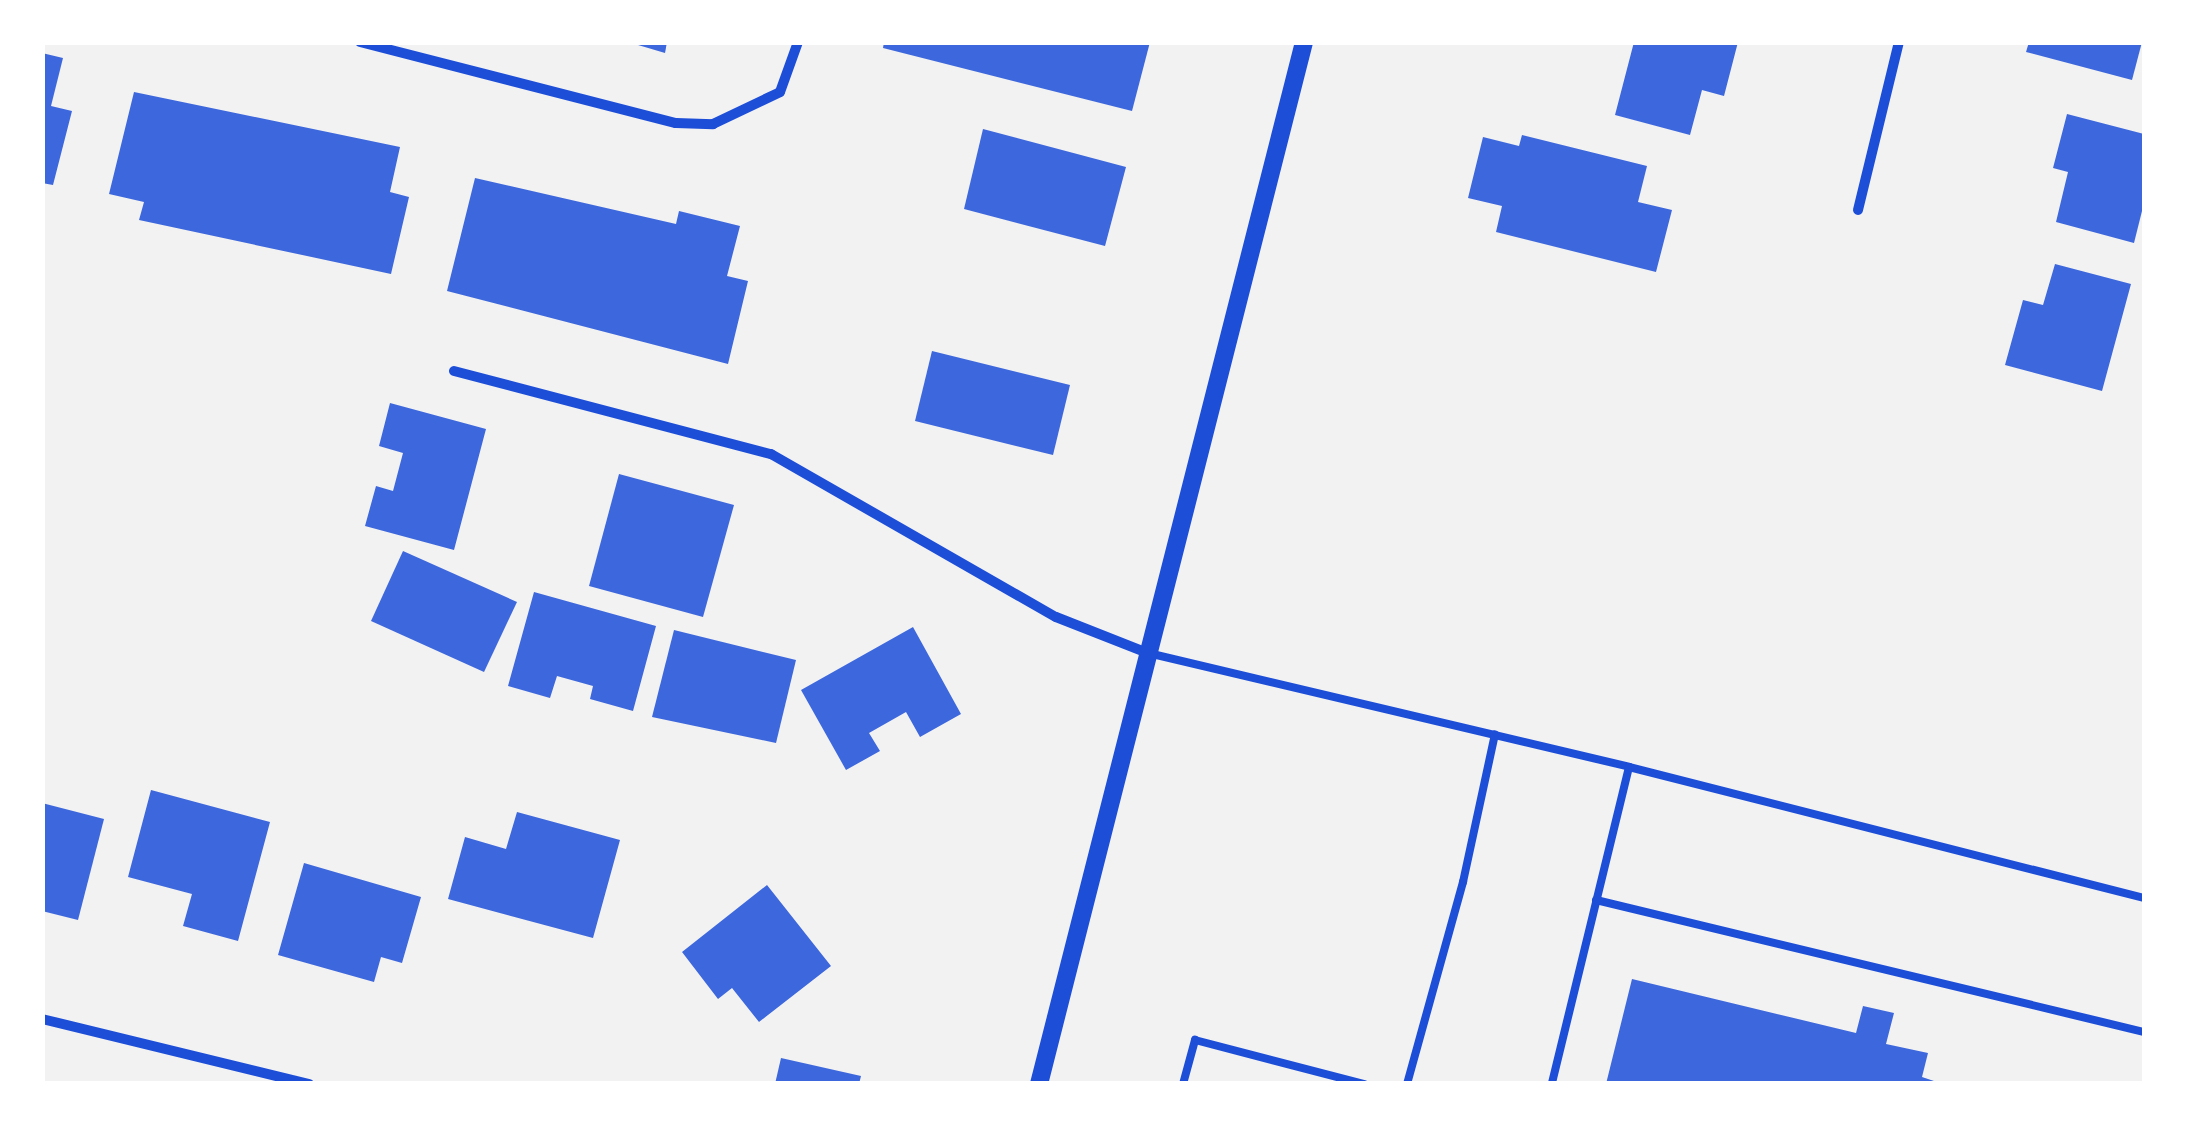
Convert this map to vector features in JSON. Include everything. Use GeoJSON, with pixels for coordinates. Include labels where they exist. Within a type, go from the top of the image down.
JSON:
{"type":"FeatureCollection","features":[{"type":"Feature","properties":{"kind":"street"},"geometry":{"type":"LineString","coordinates":[[360,42],[676,123],[713,124],[749,112],[780,92],[798,42]]}},
{"type":"Feature","properties":{"kind":"street"},"geometry":{"type":"LineString","coordinates":[[1039,1084],[1304,42]]}},
{"type":"Feature","properties":{"kind":"street"},"geometry":{"type":"LineString","coordinates":[[1858,210],[1899,42]]}},
{"type":"Feature","properties":{"kind":"street"},"geometry":{"type":"LineString","coordinates":[[454,371],[770,454],[1056,617],[1146,652]]}},
{"type":"Feature","properties":{"kind":"street"},"geometry":{"type":"LineString","coordinates":[[42,1019],[309,1084]]}},
{"type":"Feature","properties":{"kind":"lane"},"geometry":{"type":"LineString","coordinates":[[1146,652],[1630,767],[2144,898]]}},
{"type":"Feature","properties":{"kind":"lane"},"geometry":{"type":"LineString","coordinates":[[1407,1084],[1463,882],[1495,734]]}},
{"type":"Feature","properties":{"kind":"lane"},"geometry":{"type":"LineString","coordinates":[[1552,1084],[1630,767]]}},
{"type":"Feature","properties":{"kind":"lane"},"geometry":{"type":"LineString","coordinates":[[1596,900],[2144,1032]]}},
{"type":"Feature","properties":{"kind":"lane"},"geometry":{"type":"LineString","coordinates":[[1183,1084],[1195,1040],[1364,1084]]}},
{"type":"Feature","properties":{"kind":"building"},"geometry":{"type":"Polygon","coordinates":[[[628,42],[667,42],[665,53],[628,42]]]}},
{"type":"Feature","properties":{"kind":"building"},"geometry":{"type":"Polygon","coordinates":[[[884,42],[1150,42],[1132,111],[883,48],[884,42]]]}},
{"type":"Feature","properties":{"kind":"building"},"geometry":{"type":"Polygon","coordinates":[[[1634,42],[1738,42],[1724,96],[1702,90],[1690,135],[1615,115],[1634,42]]]}},
{"type":"Feature","properties":{"kind":"building"},"geometry":{"type":"Polygon","coordinates":[[[2029,42],[2142,42],[2132,80],[2026,52],[2029,42]]]}},
{"type":"Feature","properties":{"kind":"building"},"geometry":{"type":"Polygon","coordinates":[[[42,53],[63,58],[51,106],[72,111],[53,185],[42,183],[42,53]]]}},
{"type":"Feature","properties":{"kind":"building"},"geometry":{"type":"Polygon","coordinates":[[[134,92],[400,147],[390,192],[409,197],[391,274],[139,220],[144,202],[109,194],[134,92]]]}},
{"type":"Feature","properties":{"kind":"building"},"geometry":{"type":"Polygon","coordinates":[[[2067,114],[2144,134],[2144,203],[2134,243],[2056,222],[2068,172],[2053,168],[2067,114]]]}},
{"type":"Feature","properties":{"kind":"building"},"geometry":{"type":"Polygon","coordinates":[[[983,129],[1126,167],[1105,246],[964,209],[983,129]]]}},
{"type":"Feature","properties":{"kind":"building"},"geometry":{"type":"Polygon","coordinates":[[[1522,135],[1647,166],[1638,202],[1672,210],[1656,272],[1496,232],[1502,206],[1468,198],[1483,137],[1519,146],[1522,135]]]}},
{"type":"Feature","properties":{"kind":"building"},"geometry":{"type":"Polygon","coordinates":[[[475,178],[676,224],[679,211],[740,226],[727,276],[748,281],[728,364],[447,291],[475,178]]]}},
{"type":"Feature","properties":{"kind":"building"},"geometry":{"type":"Polygon","coordinates":[[[2055,264],[2131,284],[2102,391],[2005,365],[2023,300],[2043,305],[2055,264]]]}},
{"type":"Feature","properties":{"kind":"building"},"geometry":{"type":"Polygon","coordinates":[[[932,351],[1070,385],[1053,455],[915,421],[932,351]]]}},
{"type":"Feature","properties":{"kind":"building"},"geometry":{"type":"Polygon","coordinates":[[[390,403],[486,429],[454,550],[365,526],[376,486],[393,491],[403,453],[379,446],[390,403]]]}},
{"type":"Feature","properties":{"kind":"building"},"geometry":{"type":"Polygon","coordinates":[[[619,474],[734,505],[703,617],[589,586],[619,474]]]}},
{"type":"Feature","properties":{"kind":"building"},"geometry":{"type":"Polygon","coordinates":[[[403,551],[517,602],[484,672],[371,621],[403,551]]]}},
{"type":"Feature","properties":{"kind":"building"},"geometry":{"type":"Polygon","coordinates":[[[534,592],[656,626],[633,711],[590,699],[593,686],[557,676],[550,698],[508,686],[534,592]]]}},
{"type":"Feature","properties":{"kind":"building"},"geometry":{"type":"Polygon","coordinates":[[[913,627],[961,714],[920,737],[906,712],[869,733],[880,751],[846,770],[801,690],[913,627]]]}},
{"type":"Feature","properties":{"kind":"building"},"geometry":{"type":"Polygon","coordinates":[[[674,630],[796,660],[776,743],[652,717],[674,630]]]}},
{"type":"Feature","properties":{"kind":"building"},"geometry":{"type":"Polygon","coordinates":[[[151,790],[270,822],[238,941],[183,926],[192,894],[128,877],[151,790]]]}},
{"type":"Feature","properties":{"kind":"building"},"geometry":{"type":"Polygon","coordinates":[[[42,803],[104,819],[78,920],[42,911],[42,803]]]}},
{"type":"Feature","properties":{"kind":"building"},"geometry":{"type":"Polygon","coordinates":[[[517,812],[620,840],[593,938],[448,899],[465,837],[506,849],[517,812]]]}},
{"type":"Feature","properties":{"kind":"building"},"geometry":{"type":"Polygon","coordinates":[[[304,863],[421,897],[402,963],[381,957],[374,982],[278,955],[304,863]]]}},
{"type":"Feature","properties":{"kind":"building"},"geometry":{"type":"Polygon","coordinates":[[[767,885],[831,966],[759,1022],[732,988],[718,999],[682,952],[767,885]]]}},
{"type":"Feature","properties":{"kind":"building"},"geometry":{"type":"Polygon","coordinates":[[[1632,979],[1856,1033],[1863,1006],[1894,1013],[1886,1044],[1928,1053],[1922,1077],[1943,1084],[1606,1084],[1632,979]]]}},
{"type":"Feature","properties":{"kind":"building"},"geometry":{"type":"Polygon","coordinates":[[[781,1058],[861,1076],[859,1084],[775,1084],[781,1058]]]}}]}
